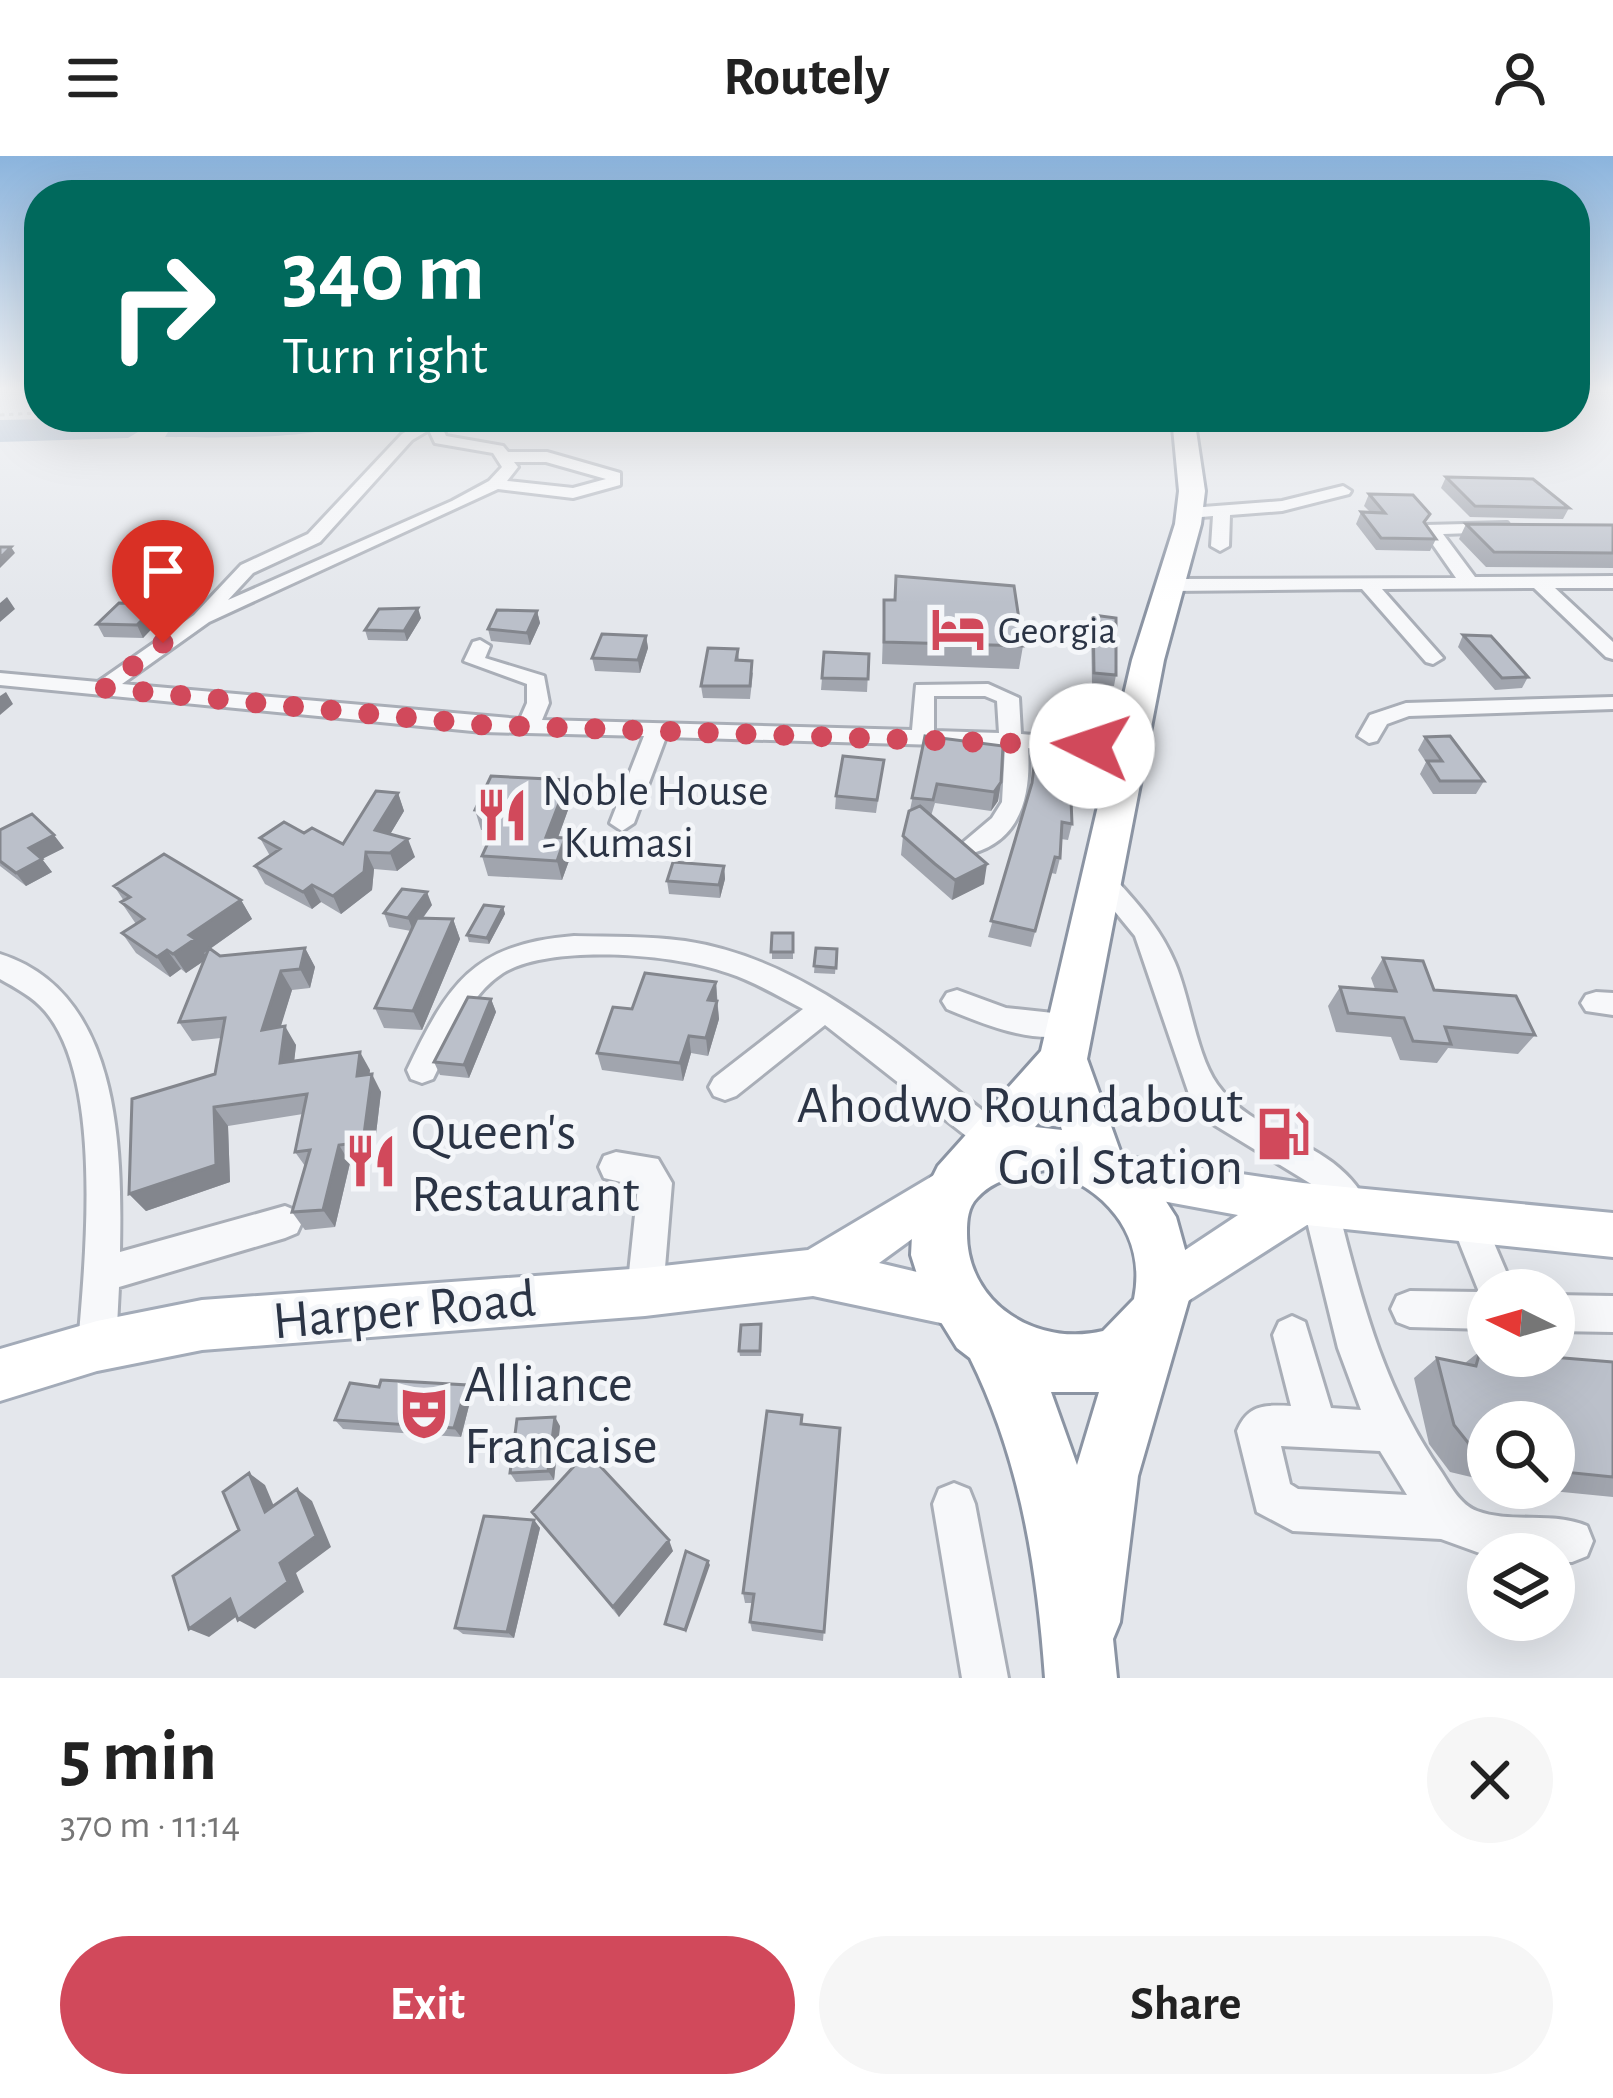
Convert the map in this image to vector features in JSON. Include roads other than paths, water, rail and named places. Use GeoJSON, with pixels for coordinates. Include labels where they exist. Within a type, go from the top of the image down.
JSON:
{"type":"FeatureCollection","features":[{"type":"Feature","properties":{"kind":"highway"},"geometry":{"type":"LineString","coordinates":[[1080,1671],[1042,1445],[1016,1374],[940,1269],[935,1237],[941,1207],[1066,1041],[1148,660],[1172,585],[1206,512],[1194,461]]}},
{"type":"Feature","properties":{"kind":"highway"},"geometry":{"type":"LineString","coordinates":[[1066,1041],[1106,1171]]}},
{"type":"Feature","properties":{"kind":"highway"},"geometry":{"type":"LineString","coordinates":[[974,1163],[1045,1148],[1106,1171],[1138,1199],[1156,1227],[1166,1259],[1156,1313],[1106,1476],[1080,1671]]}},
{"type":"Feature","properties":{"kind":"highway"},"geometry":{"type":"LineString","coordinates":[[974,1322],[1048,1364],[1077,1366],[1116,1356],[1156,1313]]}},
{"type":"Feature","properties":{"kind":"main road","name":"Harper Road"},"geometry":{"type":"LineString","coordinates":[[0,1375],[97,1346],[202,1325],[645,1292],[813,1273],[865,1246],[974,1163]]}},
{"type":"Feature","properties":{"kind":"main road"},"geometry":{"type":"LineString","coordinates":[[1106,1171],[1325,1206],[1613,1235]]}},
{"type":"Feature","properties":{"kind":"main road"},"geometry":{"type":"LineString","coordinates":[[1156,1313],[1229,1244],[1325,1206]]}},
{"type":"Feature","properties":{"kind":"main road","name":"Harper Road"},"geometry":{"type":"LineString","coordinates":[[813,1273],[974,1322]]}},
{"type":"Feature","properties":{"kind":"street"},"geometry":{"type":"LineString","coordinates":[[202,618],[229,582],[314,538],[385,461]]}},
{"type":"Feature","properties":{"kind":"street"},"geometry":{"type":"LineString","coordinates":[[104,688],[202,618],[495,484],[510,467],[509,461]]}},
{"type":"Feature","properties":{"kind":"street"},"geometry":{"type":"LineString","coordinates":[[495,484],[573,493],[612,485],[614,476],[560,461]]}},
{"type":"Feature","properties":{"kind":"street"},"geometry":{"type":"LineString","coordinates":[[1220,546],[1206,512],[1282,506],[1343,491]]}},
{"type":"Feature","properties":{"kind":"street"},"geometry":{"type":"LineString","coordinates":[[1468,581],[1431,529],[1528,527]]}},
{"type":"Feature","properties":{"kind":"street"},"geometry":{"type":"LineString","coordinates":[[1537,581],[1613,653]]}},
{"type":"Feature","properties":{"kind":"street"},"geometry":{"type":"LineString","coordinates":[[1172,585],[1613,582]]}},
{"type":"Feature","properties":{"kind":"street"},"geometry":{"type":"LineString","coordinates":[[1366,583],[1432,658]]}},
{"type":"Feature","properties":{"kind":"street"},"geometry":{"type":"LineString","coordinates":[[480,646],[474,661],[537,680],[538,703],[528,727]]}},
{"type":"Feature","properties":{"kind":"street"},"geometry":{"type":"LineString","coordinates":[[0,679],[528,727],[1013,740],[1130,750]]}},
{"type":"Feature","properties":{"kind":"street"},"geometry":{"type":"LineString","coordinates":[[923,737],[922,689],[988,690],[1008,698],[1019,785],[1011,813],[999,829],[973,845]]}},
{"type":"Feature","properties":{"kind":"street"},"geometry":{"type":"LineString","coordinates":[[1369,736],[1378,720],[1406,710],[1613,703]]}},
{"type":"Feature","properties":{"kind":"street"},"geometry":{"type":"LineString","coordinates":[[622,823],[657,732]]}},
{"type":"Feature","properties":{"kind":"street"},"geometry":{"type":"LineString","coordinates":[[1102,880],[1146,932],[1162,965],[1201,1088],[1224,1114],[1333,1179],[1325,1206],[1363,1374],[1386,1431],[1456,1525],[1488,1533]]}},
{"type":"Feature","properties":{"kind":"street"},"geometry":{"type":"LineString","coordinates":[[422,1070],[451,1006],[473,977],[497,961],[569,944],[690,952],[754,971],[824,1010],[974,1163]]}},
{"type":"Feature","properties":{"kind":"street"},"geometry":{"type":"LineString","coordinates":[[0,965],[59,1006],[86,1064],[107,1205],[97,1346]]}},
{"type":"Feature","properties":{"kind":"street"},"geometry":{"type":"LineString","coordinates":[[957,1001],[1066,1041]]}},
{"type":"Feature","properties":{"kind":"street"},"geometry":{"type":"LineString","coordinates":[[725,1087],[824,1010]]}},
{"type":"Feature","properties":{"kind":"street"},"geometry":{"type":"LineString","coordinates":[[616,1167],[646,1170],[656,1183],[645,1292]]}},
{"type":"Feature","properties":{"kind":"street"},"geometry":{"type":"LineString","coordinates":[[1467,1219],[1487,1269]]}},
{"type":"Feature","properties":{"kind":"street"},"geometry":{"type":"LineString","coordinates":[[102,1275],[285,1222]]}},
{"type":"Feature","properties":{"kind":"street"},"geometry":{"type":"LineString","coordinates":[[1409,1309],[1467,1310]]}},
{"type":"Feature","properties":{"kind":"street"},"geometry":{"type":"LineString","coordinates":[[1575,1313],[1613,1314]]}},
{"type":"Feature","properties":{"kind":"street"},"geometry":{"type":"LineString","coordinates":[[1292,1335],[1316,1426]]}},
{"type":"Feature","properties":{"kind":"street"},"geometry":{"type":"LineString","coordinates":[[1386,1431],[1274,1422],[1257,1431],[1272,1497],[1293,1510],[1451,1518]]}},
{"type":"Feature","properties":{"kind":"street"},"geometry":{"type":"LineString","coordinates":[[954,1504],[985,1678]]}},
{"type":"Feature","properties":{"kind":"place","name":"Georgia"},"geometry":{"type":"Point","coordinates":[958,629]}},
{"type":"Feature","properties":{"kind":"place","name":"Noble House - Kumasi"},"geometry":{"type":"Point","coordinates":[502,815]}},
{"type":"Feature","properties":{"kind":"place","name":"Ahodwo Roundabout Goil Station"},"geometry":{"type":"Point","coordinates":[1283,1134]}},
{"type":"Feature","properties":{"kind":"place","name":"Queen's Restaurant"},"geometry":{"type":"Point","coordinates":[371,1161]}},
{"type":"Feature","properties":{"kind":"place","name":"Alliance Francaise"},"geometry":{"type":"Point","coordinates":[424,1413]}}]}
